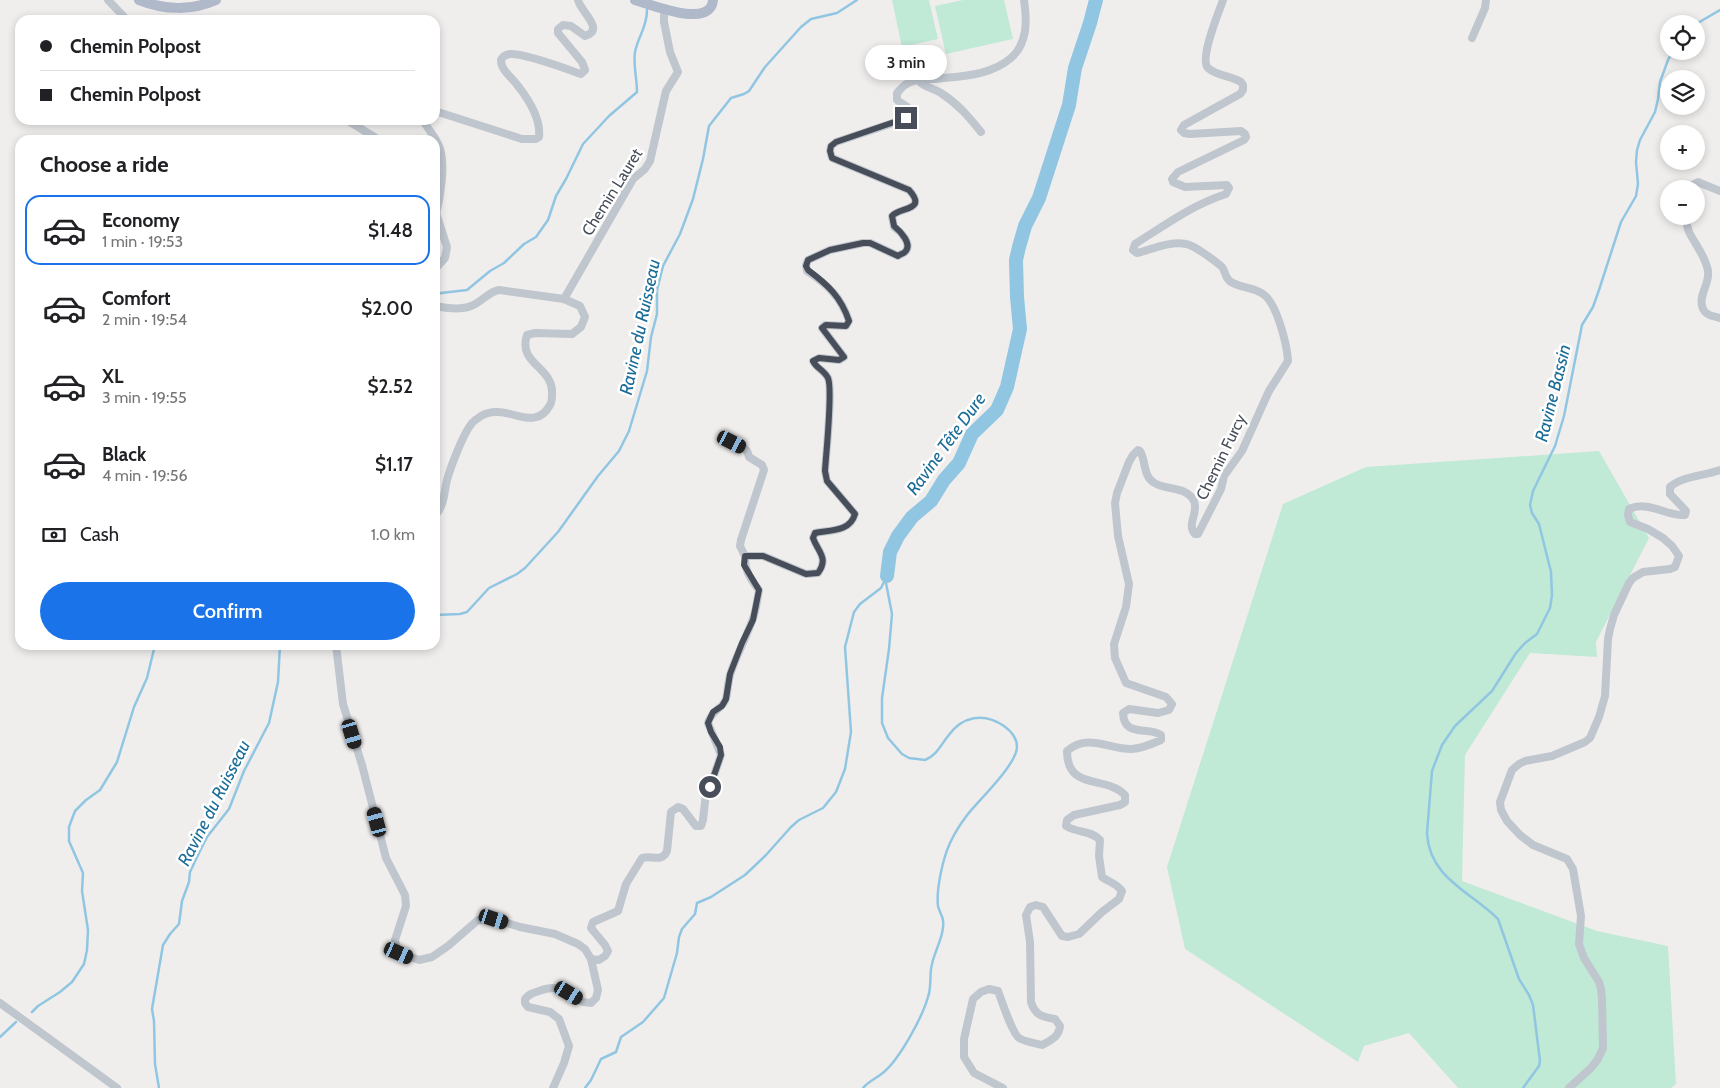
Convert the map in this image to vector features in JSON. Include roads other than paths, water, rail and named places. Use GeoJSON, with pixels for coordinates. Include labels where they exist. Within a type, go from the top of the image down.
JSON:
{"type":"FeatureCollection","features":[{"type":"Feature","properties":{"kind":"main road"},"geometry":{"type":"LineString","coordinates":[[140,0],[168,8],[183,8],[206,5],[216,0]]}},
{"type":"Feature","properties":{"kind":"main road"},"geometry":{"type":"LineString","coordinates":[[635,0],[696,15],[706,12],[712,5],[713,0]]}},
{"type":"Feature","properties":{"kind":"street"},"geometry":{"type":"LineString","coordinates":[[108,0],[122,15]]}},
{"type":"Feature","properties":{"kind":"street"},"geometry":{"type":"LineString","coordinates":[[440,113],[522,139],[536,140],[540,132],[531,105],[503,69],[501,60],[504,56],[510,54],[537,60],[581,74],[584,72],[582,62],[558,33],[558,29],[563,25],[571,26],[585,36],[594,29],[594,25],[581,8],[578,0]]}},
{"type":"Feature","properties":{"kind":"street"},"geometry":{"type":"LineString","coordinates":[[745,556],[763,556],[806,574],[818,573],[822,567],[823,560],[822,554],[813,538],[815,533],[843,528],[850,525],[854,519],[855,514],[827,481],[825,471],[830,393],[829,379],[825,372],[815,366],[813,361],[819,358],[839,360],[844,357],[822,328],[826,325],[846,326],[849,321],[838,296],[808,270],[806,266],[808,260],[830,250],[863,243],[870,243],[898,256],[906,251],[908,247],[899,230],[894,226],[892,216],[894,212],[913,206],[915,201],[914,195],[909,190],[832,158],[831,146],[836,142],[899,121],[911,115],[911,110],[908,106],[897,100],[896,93],[905,85],[918,80],[972,75],[1002,66],[1014,55],[1021,45],[1025,33],[1024,0]]}},
{"type":"Feature","properties":{"kind":"street","name":"Chemin Furcy"},"geometry":{"type":"LineString","coordinates":[[1003,1088],[974,1074],[964,1057],[964,1039],[973,999],[981,992],[989,989],[998,991],[1012,1029],[1018,1038],[1042,1045],[1052,1040],[1059,1033],[1060,1026],[1055,1019],[1044,1018],[1038,1014],[1031,1002],[1030,942],[1026,915],[1030,907],[1036,905],[1043,907],[1062,936],[1068,937],[1079,934],[1119,899],[1122,891],[1115,883],[1107,881],[1102,877],[1099,856],[1100,840],[1095,834],[1071,829],[1066,826],[1067,820],[1074,815],[1120,805],[1125,802],[1125,795],[1121,791],[1106,785],[1081,779],[1071,770],[1067,760],[1067,752],[1075,744],[1097,742],[1129,749],[1155,743],[1161,740],[1161,735],[1142,732],[1126,726],[1123,720],[1123,713],[1129,709],[1158,712],[1169,710],[1172,704],[1166,697],[1126,683],[1115,658],[1114,644],[1126,607],[1129,584],[1118,536],[1116,493],[1133,455],[1138,450],[1140,451],[1148,478],[1154,484],[1180,490],[1194,502],[1195,508],[1191,526],[1195,534],[1198,534],[1220,489],[1224,476],[1242,452],[1269,391],[1288,361],[1285,337],[1269,300],[1264,294],[1233,283],[1227,279],[1224,268],[1188,244],[1176,244],[1138,253],[1134,250],[1135,244],[1182,213],[1229,191],[1227,185],[1185,187],[1173,182],[1172,179],[1178,172],[1244,140],[1246,137],[1246,134],[1241,131],[1190,134],[1184,133],[1181,130],[1184,125],[1240,94],[1243,90],[1241,82],[1212,70],[1207,67],[1205,62],[1208,45],[1223,0]]}},
{"type":"Feature","properties":{"kind":"street"},"geometry":{"type":"LineString","coordinates":[[1472,38],[1485,8],[1486,0]]}},
{"type":"Feature","properties":{"kind":"street","name":"Chemin Lauret"},"geometry":{"type":"LineString","coordinates":[[564,299],[633,179],[645,169],[650,161],[666,91],[678,72],[670,52],[664,22],[664,8]]}},
{"type":"Feature","properties":{"kind":"street"},"geometry":{"type":"LineString","coordinates":[[918,80],[923,86],[939,92],[963,109],[981,132]]}},
{"type":"Feature","properties":{"kind":"street"},"geometry":{"type":"LineString","coordinates":[[355,125],[371,135]]}},
{"type":"Feature","properties":{"kind":"street"},"geometry":{"type":"LineString","coordinates":[[440,149],[442,160],[440,176]]}},
{"type":"Feature","properties":{"kind":"street"},"geometry":{"type":"LineString","coordinates":[[1705,185],[1720,191]]}},
{"type":"Feature","properties":{"kind":"street"},"geometry":{"type":"LineString","coordinates":[[1687,225],[1708,271],[1708,282],[1702,299],[1702,305],[1709,316],[1720,318]]}},
{"type":"Feature","properties":{"kind":"street"},"geometry":{"type":"LineString","coordinates":[[440,228],[447,247],[445,258],[440,263]]}},
{"type":"Feature","properties":{"kind":"street"},"geometry":{"type":"LineString","coordinates":[[440,307],[471,306],[494,291],[499,290],[564,299],[580,306],[585,317],[581,327],[572,334],[535,333],[528,335],[524,344],[531,361],[546,373],[552,387],[551,404],[541,416],[529,419],[504,411],[482,415],[472,422],[448,479],[440,508]]}},
{"type":"Feature","properties":{"kind":"street"},"geometry":{"type":"LineString","coordinates":[[591,959],[599,960],[608,951],[590,928],[593,922],[618,911],[626,884],[642,858],[661,858],[665,856],[671,812],[678,807],[683,809],[696,826],[701,826],[704,820],[706,793],[710,787],[721,755],[720,747],[708,723],[713,712],[722,706],[726,699],[730,674],[753,620],[759,590],[744,565],[745,556],[740,546],[764,470],[762,466],[749,458],[749,452],[746,448],[732,442]]}},
{"type":"Feature","properties":{"kind":"street"},"geometry":{"type":"LineString","coordinates":[[1569,1088],[1591,1068],[1603,1048],[1601,989],[1599,982],[1584,958],[1579,944],[1581,916],[1573,869],[1566,859],[1532,845],[1520,835],[1507,821],[1501,810],[1500,802],[1512,770],[1519,764],[1552,756],[1590,738],[1599,717],[1604,696],[1610,629],[1614,615],[1629,583],[1643,572],[1670,569],[1678,563],[1679,556],[1672,546],[1648,529],[1630,522],[1629,509],[1636,506],[1653,508],[1680,516],[1685,515],[1686,510],[1670,494],[1670,486],[1676,481],[1720,470]]}},
{"type":"Feature","properties":{"kind":"street"},"geometry":{"type":"LineString","coordinates":[[337,650],[343,704],[362,765],[386,858],[405,894],[406,906],[395,940],[399,953],[418,960],[432,956],[448,946],[466,928],[478,920],[494,919],[520,927],[556,934],[578,944],[585,949],[591,959],[598,990],[596,998],[591,1003],[584,1003],[559,988],[547,988],[529,995],[525,999],[528,1007],[550,1012],[559,1019],[569,1046],[553,1088]]}},
{"type":"Feature","properties":{"kind":"street"},"geometry":{"type":"LineString","coordinates":[[0,1002],[118,1088]]}},
{"type":"Feature","properties":{"kind":"waterway","name":"Ravine du Ruisseau"},"geometry":{"type":"LineString","coordinates":[[440,615],[467,612],[489,588],[525,568],[558,532],[598,476],[619,451],[629,431],[647,371],[651,337],[657,314],[657,290],[663,266],[680,234],[693,199],[709,126],[731,98],[749,91],[765,67],[801,27],[811,19],[837,13],[857,0]]}},
{"type":"Feature","properties":{"kind":"waterway","name":"Ravine Tête Dure"},"geometry":{"type":"LineString","coordinates":[[887,576],[890,552],[898,536],[912,517],[931,501],[944,480],[959,463],[972,434],[997,410],[1007,387],[1020,329],[1016,260],[1025,226],[1039,198],[1069,105],[1075,68],[1096,0]]}},
{"type":"Feature","properties":{"kind":"waterway"},"geometry":{"type":"LineString","coordinates":[[440,293],[467,290],[490,271],[504,263],[524,244],[536,237],[548,220],[556,196],[583,144],[609,116],[637,92],[635,52],[646,22],[647,10]]}},
{"type":"Feature","properties":{"kind":"waterway","name":"Ravine Bassin"},"geometry":{"type":"LineString","coordinates":[[1705,19],[1720,10]]}},
{"type":"Feature","properties":{"kind":"waterway","name":"Ravine Bassin"},"geometry":{"type":"LineString","coordinates":[[1523,1088],[1539,1066],[1540,1061],[1533,1005],[1519,979],[1498,919],[1453,883],[1435,862],[1427,833],[1432,771],[1442,745],[1455,726],[1492,691],[1516,653],[1537,634],[1550,608],[1552,595],[1551,572],[1539,524],[1532,513],[1530,505],[1533,491],[1555,446],[1564,416],[1582,325],[1593,307],[1621,222],[1636,196],[1638,184],[1637,150],[1640,140],[1655,112],[1660,82],[1668,60]]}},
{"type":"Feature","properties":{"kind":"waterway"},"geometry":{"type":"LineString","coordinates":[[863,1088],[890,1066],[910,1037],[921,1016],[929,993],[932,964],[943,931],[943,920],[938,906],[938,891],[947,849],[965,817],[997,782],[1011,763],[1017,747],[1015,738],[1007,728],[989,719],[981,718],[974,718],[960,724],[935,753],[925,760],[909,758],[902,754],[888,738],[882,723],[882,698],[892,614],[886,583],[887,576]]}},
{"type":"Feature","properties":{"kind":"waterway","name":"Ravine Tête Dure"},"geometry":{"type":"LineString","coordinates":[[585,1088],[601,1059],[616,1052],[621,1037],[643,1022],[664,998],[677,953],[679,937],[682,929],[695,914],[697,903],[711,897],[745,875],[791,827],[799,820],[823,808],[836,792],[845,769],[851,732],[845,647],[854,612],[860,604],[881,588],[885,580]]}},
{"type":"Feature","properties":{"kind":"waterway"},"geometry":{"type":"LineString","coordinates":[[32,1012],[72,982],[84,964],[88,930],[82,891],[83,873],[69,841],[69,827],[75,811],[100,790],[117,762],[134,707],[147,678],[154,650]]}},
{"type":"Feature","properties":{"kind":"waterway","name":"Ravine du Ruisseau"},"geometry":{"type":"LineString","coordinates":[[159,1088],[155,1064],[152,1009],[163,945],[179,924],[182,901],[189,882],[190,872],[197,857],[207,837],[229,809],[244,771],[269,723],[278,682],[280,650]]}},
{"type":"Feature","properties":{"kind":"waterway"},"geometry":{"type":"LineString","coordinates":[[0,1037],[16,1022]]}}]}
